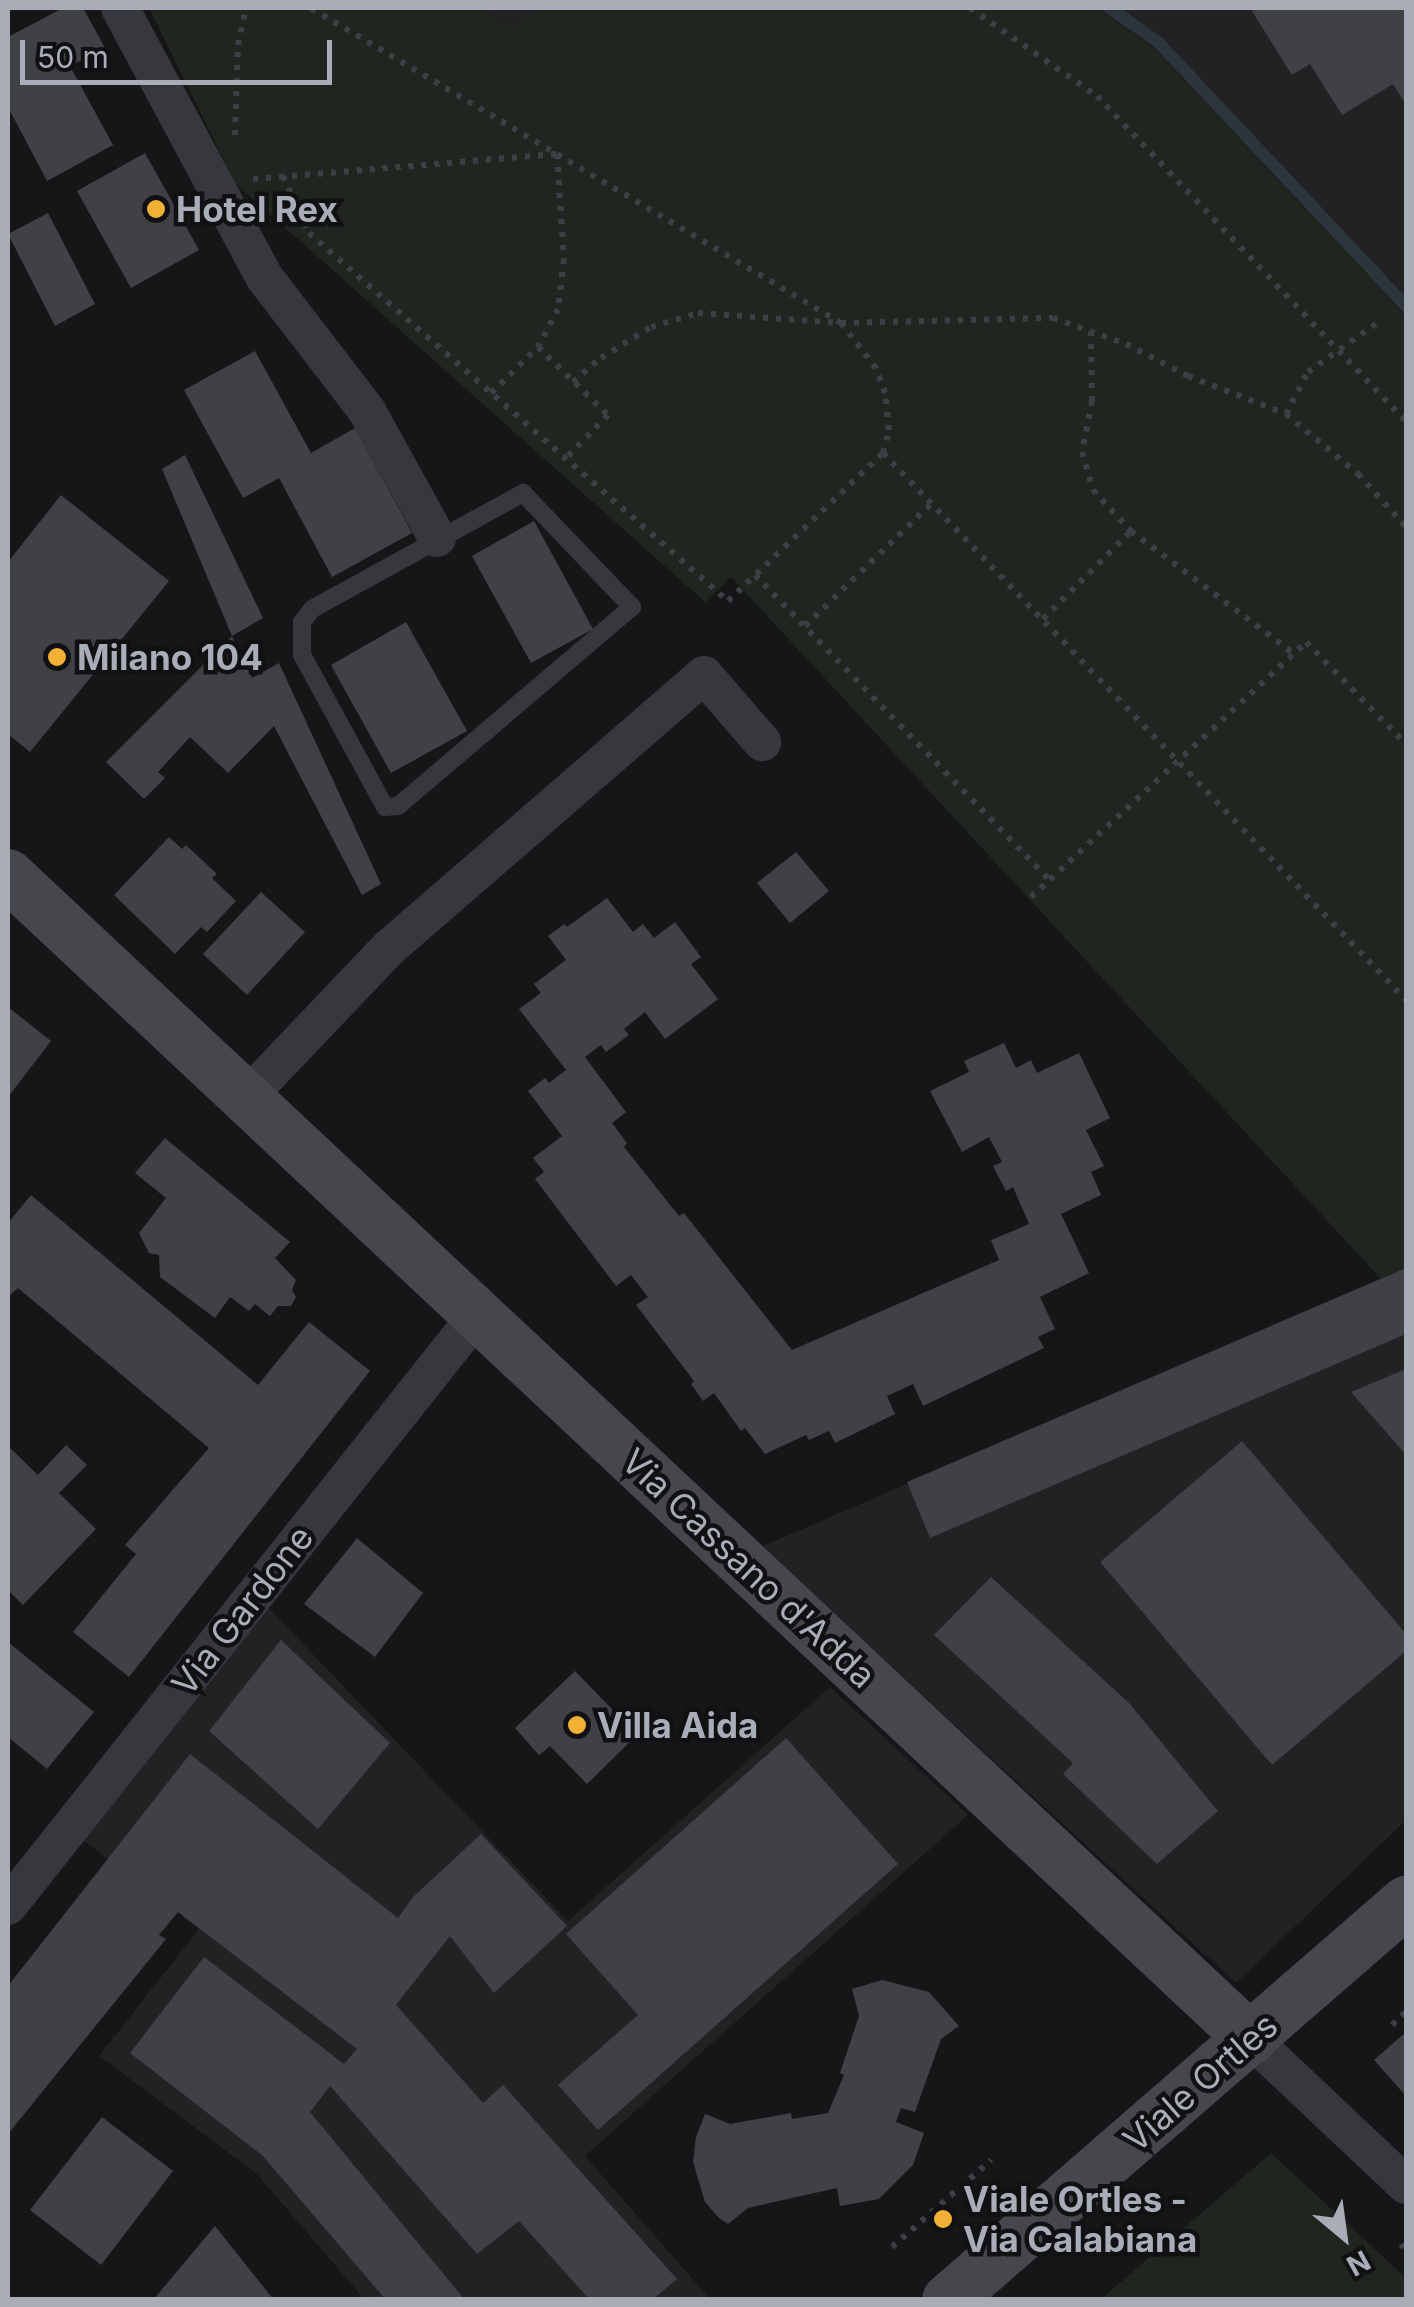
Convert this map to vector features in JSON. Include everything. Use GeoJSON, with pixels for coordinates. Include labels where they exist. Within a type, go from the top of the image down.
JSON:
{"type":"FeatureCollection","features":[{"type":"Feature","properties":{"kind":"street"},"geometry":{"type":"LineString","coordinates":[[120,8],[229,187],[266,278],[367,410],[437,538]]}},
{"type":"Feature","properties":{"kind":"street"},"geometry":{"type":"LineString","coordinates":[[246,1098],[389,948],[704,675],[762,742]]}},
{"type":"Feature","properties":{"kind":"street","name":"Via Cassano d'Adda"},"geometry":{"type":"LineString","coordinates":[[8,875],[1251,2039]]}},
{"type":"Feature","properties":{"kind":"street","name":"Via Gardone"},"geometry":{"type":"LineString","coordinates":[[8,1906],[478,1314]]}},
{"type":"Feature","properties":{"kind":"street","name":"Viale Ortles"},"geometry":{"type":"LineString","coordinates":[[948,2300],[1406,1902]]}},
{"type":"Feature","properties":{"kind":"street"},"geometry":{"type":"LineString","coordinates":[[1251,2039],[1406,2185]]}},
{"type":"Feature","properties":{"kind":"lane"},"geometry":{"type":"LineString","coordinates":[[523,493],[632,607],[392,809],[382,802],[302,655],[299,638],[302,622],[312,610],[437,538],[523,493]]}},
{"type":"Feature","properties":{"kind":"path"},"geometry":{"type":"LineString","coordinates":[[246,8],[238,45],[229,187],[282,176],[558,154]]}},
{"type":"Feature","properties":{"kind":"path"},"geometry":{"type":"LineString","coordinates":[[282,176],[309,233],[728,601],[882,454],[889,430],[886,393],[876,368],[841,322],[311,8]]}},
{"type":"Feature","properties":{"kind":"path"},"geometry":{"type":"LineString","coordinates":[[970,8],[1097,96],[1406,422]]}},
{"type":"Feature","properties":{"kind":"path"},"geometry":{"type":"LineString","coordinates":[[491,394],[538,348],[558,309],[564,258],[558,154]]}},
{"type":"Feature","properties":{"kind":"path"},"geometry":{"type":"LineString","coordinates":[[573,382],[601,358],[651,327],[698,313],[841,322],[1053,318],[1286,414],[1358,474],[1406,527]]}},
{"type":"Feature","properties":{"kind":"path"},"geometry":{"type":"LineString","coordinates":[[1286,414],[1308,372],[1380,320]]}},
{"type":"Feature","properties":{"kind":"path"},"geometry":{"type":"LineString","coordinates":[[1091,331],[1092,400],[1082,452],[1093,490],[1132,530],[1294,654]]}},
{"type":"Feature","properties":{"kind":"path"},"geometry":{"type":"LineString","coordinates":[[538,348],[608,415],[565,459]]}},
{"type":"Feature","properties":{"kind":"path"},"geometry":{"type":"LineString","coordinates":[[882,454],[1406,1000]]}},
{"type":"Feature","properties":{"kind":"path"},"geometry":{"type":"LineString","coordinates":[[805,626],[931,504]]}},
{"type":"Feature","properties":{"kind":"path"},"geometry":{"type":"LineString","coordinates":[[1043,620],[1132,530]]}},
{"type":"Feature","properties":{"kind":"path"},"geometry":{"type":"LineString","coordinates":[[755,575],[1049,879]]}},
{"type":"Feature","properties":{"kind":"path"},"geometry":{"type":"LineString","coordinates":[[1030,897],[1306,642],[1406,744]]}},
{"type":"Feature","properties":{"kind":"path"},"geometry":{"type":"LineString","coordinates":[[1392,2025],[1406,2012]]}},
{"type":"Feature","properties":{"kind":"path"},"geometry":{"type":"LineString","coordinates":[[892,2247],[991,2160]]}},
{"type":"Feature","properties":{"kind":"shaded area"},"geometry":{"type":"Polygon","coordinates":[[[149,8],[482,8],[506,26],[546,8],[1095,8],[1155,49],[1406,316],[1406,1268],[1381,1279],[731,577],[705,602],[235,183],[149,8]]]}},
{"type":"Feature","properties":{"kind":"shaded area"},"geometry":{"type":"Polygon","coordinates":[[[482,8],[546,8],[506,27],[482,8]]]}},
{"type":"Feature","properties":{"kind":"shaded area"},"geometry":{"type":"Polygon","coordinates":[[[1095,8],[1406,8],[1406,316],[1155,49],[1095,8]]]}},
{"type":"Feature","properties":{"kind":"shaded area"},"geometry":{"type":"Polygon","coordinates":[[[1406,1268],[1406,1820],[1236,1983],[761,1547],[1406,1268]]]}},
{"type":"Feature","properties":{"kind":"shaded area"},"geometry":{"type":"Polygon","coordinates":[[[259,1598],[568,1921],[830,1687],[968,1815],[585,2156],[711,2300],[364,2299],[257,2174],[99,2056],[199,1929],[74,1833],[259,1598]]]}},
{"type":"Feature","properties":{"kind":"shaded area"},"geometry":{"type":"Polygon","coordinates":[[[1271,2153],[1406,2278],[1406,2299],[1101,2299],[1271,2153]]]}},
{"type":"Feature","properties":{"kind":"building"},"geometry":{"type":"Polygon","coordinates":[[[63,8],[83,8],[105,48],[70,66],[113,145],[47,181],[8,107],[8,37],[63,8]]]}},
{"type":"Feature","properties":{"kind":"building"},"geometry":{"type":"Polygon","coordinates":[[[1250,8],[1406,8],[1406,105],[1393,84],[1342,115],[1310,64],[1292,75],[1250,8]]]}},
{"type":"Feature","properties":{"kind":"building"},"geometry":{"type":"Polygon","coordinates":[[[145,153],[199,250],[131,288],[77,191],[145,153]]]}},
{"type":"Feature","properties":{"kind":"building"},"geometry":{"type":"Polygon","coordinates":[[[48,213],[95,304],[55,326],[8,234],[48,213]]]}},
{"type":"Feature","properties":{"kind":"building"},"geometry":{"type":"Polygon","coordinates":[[[255,351],[311,453],[355,428],[412,533],[332,577],[279,478],[243,498],[184,390],[255,351]]]}},
{"type":"Feature","properties":{"kind":"building"},"geometry":{"type":"Polygon","coordinates":[[[185,455],[263,618],[232,636],[162,469],[185,455]]]}},
{"type":"Feature","properties":{"kind":"building","name":"Milano 104"},"geometry":{"type":"Polygon","coordinates":[[[61,495],[169,581],[30,752],[8,734],[8,562],[61,495]]]}},
{"type":"Feature","properties":{"kind":"building"},"geometry":{"type":"Polygon","coordinates":[[[534,521],[593,629],[531,663],[472,556],[534,521]]]}},
{"type":"Feature","properties":{"kind":"building"},"geometry":{"type":"Polygon","coordinates":[[[406,622],[467,731],[391,773],[331,665],[406,622]]]}},
{"type":"Feature","properties":{"kind":"building"},"geometry":{"type":"Polygon","coordinates":[[[232,636],[252,678],[279,663],[381,884],[362,895],[274,726],[228,773],[190,737],[158,772],[165,778],[144,799],[106,762],[232,636]]]}},
{"type":"Feature","properties":{"kind":"building"},"geometry":{"type":"Polygon","coordinates":[[[169,837],[182,849],[186,845],[217,874],[212,878],[236,901],[207,932],[201,927],[175,954],[114,895],[169,837]]]}},
{"type":"Feature","properties":{"kind":"building"},"geometry":{"type":"Polygon","coordinates":[[[796,852],[829,891],[790,923],[757,883],[796,852]]]}},
{"type":"Feature","properties":{"kind":"building"},"geometry":{"type":"Polygon","coordinates":[[[261,892],[305,932],[247,995],[203,954],[261,892]]]}},
{"type":"Feature","properties":{"kind":"building"},"geometry":{"type":"Polygon","coordinates":[[[607,898],[633,932],[643,924],[654,938],[675,922],[701,957],[691,964],[718,999],[665,1039],[645,1012],[624,1029],[629,1035],[606,1052],[601,1045],[585,1057],[626,1112],[612,1123],[627,1143],[624,1147],[679,1216],[684,1213],[792,1350],[999,1260],[991,1240],[1029,1224],[1013,1187],[1006,1191],[993,1166],[1002,1162],[989,1137],[962,1152],[930,1091],[969,1072],[964,1061],[1004,1043],[1016,1068],[1031,1060],[1037,1073],[1079,1053],[1110,1118],[1086,1130],[1104,1166],[1091,1172],[1101,1195],[1061,1214],[1089,1273],[1040,1297],[1055,1329],[1038,1337],[1044,1348],[923,1406],[913,1384],[887,1396],[895,1414],[835,1443],[829,1431],[809,1440],[806,1435],[765,1454],[745,1428],[741,1431],[714,1393],[703,1401],[691,1384],[694,1381],[636,1305],[648,1297],[631,1275],[616,1286],[535,1179],[544,1172],[533,1158],[562,1136],[528,1091],[545,1078],[549,1083],[566,1070],[519,1009],[541,993],[534,984],[566,960],[548,936],[607,898]]]}},
{"type":"Feature","properties":{"kind":"building"},"geometry":{"type":"Polygon","coordinates":[[[8,1007],[51,1041],[8,1097],[8,1007]]]}},
{"type":"Feature","properties":{"kind":"building"},"geometry":{"type":"Polygon","coordinates":[[[165,1138],[290,1242],[275,1258],[296,1280],[292,1290],[296,1297],[291,1306],[278,1306],[270,1316],[255,1304],[249,1311],[230,1297],[215,1318],[160,1277],[159,1255],[149,1253],[139,1233],[166,1198],[135,1173],[165,1138]]]}},
{"type":"Feature","properties":{"kind":"building"},"geometry":{"type":"Polygon","coordinates":[[[31,1195],[258,1385],[309,1322],[370,1371],[129,1677],[73,1632],[136,1554],[125,1545],[209,1448],[18,1288],[8,1297],[8,1223],[31,1195]]]}},
{"type":"Feature","properties":{"kind":"building"},"geometry":{"type":"Polygon","coordinates":[[[1406,1268],[1406,1334],[930,1538],[907,1482],[1406,1268]]]}},
{"type":"Feature","properties":{"kind":"building"},"geometry":{"type":"Polygon","coordinates":[[[1406,1369],[1406,1455],[1351,1392],[1406,1369]]]}},
{"type":"Feature","properties":{"kind":"building"},"geometry":{"type":"Polygon","coordinates":[[[1242,1441],[1406,1634],[1406,1651],[1272,1765],[1100,1562],[1242,1441]]]}},
{"type":"Feature","properties":{"kind":"building"},"geometry":{"type":"Polygon","coordinates":[[[66,1445],[87,1465],[59,1493],[96,1529],[23,1605],[8,1590],[8,1446],[38,1475],[66,1445]]]}},
{"type":"Feature","properties":{"kind":"building"},"geometry":{"type":"Polygon","coordinates":[[[357,1538],[423,1593],[375,1657],[304,1604],[357,1538]]]}},
{"type":"Feature","properties":{"kind":"building"},"geometry":{"type":"Polygon","coordinates":[[[991,1577],[1129,1703],[1218,1811],[1157,1864],[1063,1774],[1073,1763],[934,1635],[991,1577]]]}},
{"type":"Feature","properties":{"kind":"building"},"geometry":{"type":"Polygon","coordinates":[[[281,1640],[390,1743],[318,1829],[209,1731],[281,1640]]]}},
{"type":"Feature","properties":{"kind":"building"},"geometry":{"type":"Polygon","coordinates":[[[8,1642],[94,1712],[47,1769],[8,1737],[8,1642]]]}},
{"type":"Feature","properties":{"kind":"building"},"geometry":{"type":"Polygon","coordinates":[[[575,1671],[637,1735],[587,1784],[550,1746],[539,1755],[515,1728],[575,1671]]]}},
{"type":"Feature","properties":{"kind":"building"},"geometry":{"type":"Polygon","coordinates":[[[786,1738],[898,1864],[598,2130],[558,2085],[638,2015],[566,1934],[786,1738]]]}},
{"type":"Feature","properties":{"kind":"building"},"geometry":{"type":"Polygon","coordinates":[[[190,1754],[398,1918],[413,1897],[481,1834],[567,1926],[494,1993],[450,1936],[396,2005],[483,2103],[503,2085],[677,2279],[652,2300],[590,2300],[519,2221],[477,2254],[330,2086],[310,2112],[465,2300],[386,2300],[263,2156],[130,2053],[204,1957],[344,2064],[357,2049],[178,1912],[159,1935],[166,1939],[8,2134],[8,1986],[190,1754]]]}},
{"type":"Feature","properties":{"kind":"building"},"geometry":{"type":"Polygon","coordinates":[[[882,1980],[929,1992],[959,2026],[941,2039],[915,2112],[901,2108],[896,2122],[924,2133],[913,2165],[879,2199],[840,2206],[837,2188],[748,2208],[728,2224],[705,2202],[693,2162],[696,2137],[705,2114],[730,2124],[791,2113],[792,2119],[828,2113],[844,2075],[840,2073],[859,2016],[852,1989],[882,1980]]]}},
{"type":"Feature","properties":{"kind":"building"},"geometry":{"type":"Polygon","coordinates":[[[1406,2032],[1406,2096],[1374,2060],[1406,2032]]]}},
{"type":"Feature","properties":{"kind":"building"},"geometry":{"type":"Polygon","coordinates":[[[102,2117],[173,2171],[101,2265],[30,2210],[102,2117]]]}},
{"type":"Feature","properties":{"kind":"building"},"geometry":{"type":"Polygon","coordinates":[[[215,2226],[274,2300],[153,2300],[215,2226]]]}},
{"type":"Feature","properties":{"kind":"waterway"},"geometry":{"type":"LineString","coordinates":[[1110,8],[1158,42],[1406,306]]}},
{"type":"Feature","properties":{"kind":"place","name":"Hotel Rex"},"geometry":{"type":"Point","coordinates":[156,209]}},
{"type":"Feature","properties":{"kind":"place","name":"Milano 104"},"geometry":{"type":"Point","coordinates":[57,657]}},
{"type":"Feature","properties":{"kind":"place","name":"Villa Aida"},"geometry":{"type":"Point","coordinates":[577,1725]}},
{"type":"Feature","properties":{"kind":"place","name":"Viale Ortles - Via Calabiana"},"geometry":{"type":"Point","coordinates":[943,2219]}}]}
